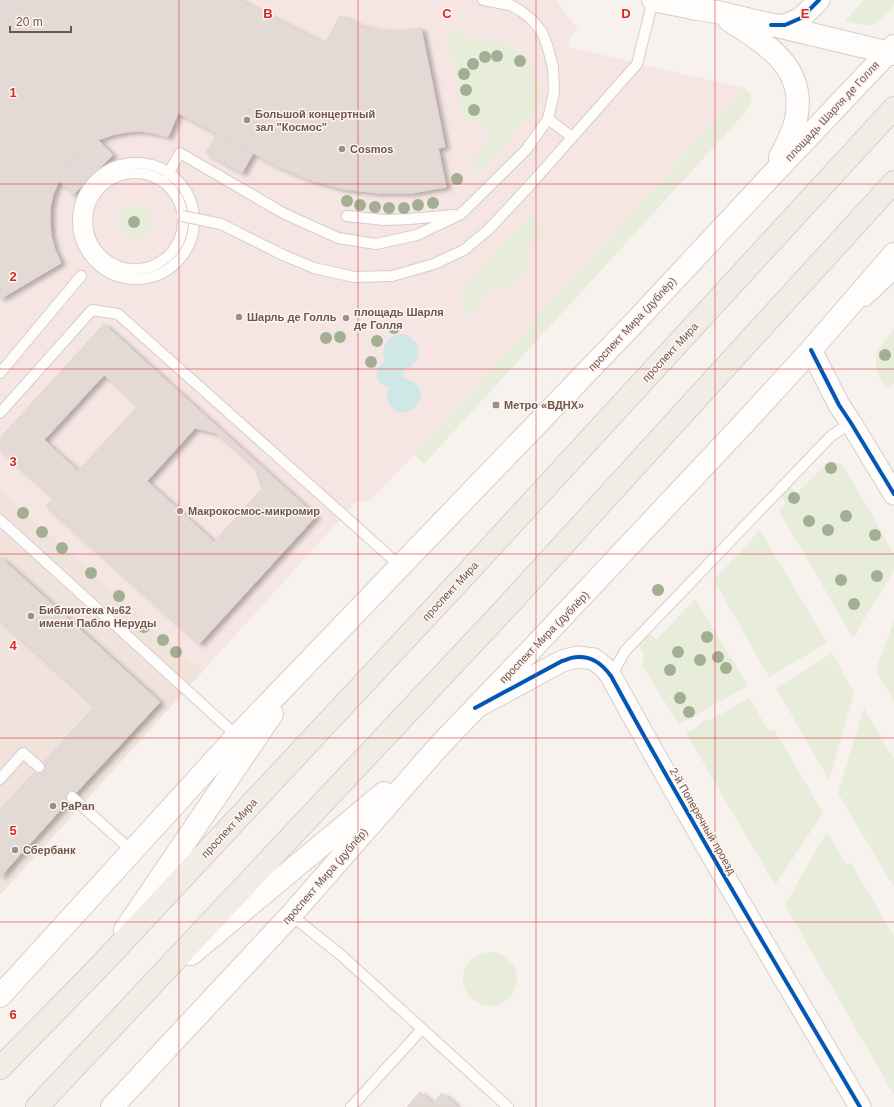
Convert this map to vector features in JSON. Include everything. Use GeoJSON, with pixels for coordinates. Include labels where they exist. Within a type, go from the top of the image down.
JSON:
{"type":"FeatureCollection","features":[{"type":"Feature","properties":{"kind":"main road"},"geometry":{"type":"LineString","coordinates":[[653,0],[705,7],[771,25],[892,51]]}},
{"type":"Feature","properties":{"kind":"main road"},"geometry":{"type":"LineString","coordinates":[[705,7],[761,42],[786,64],[795,83],[798,94],[798,111],[794,128],[770,176]]}},
{"type":"Feature","properties":{"kind":"main road","name":"площадь Шарля де Голля"},"geometry":{"type":"LineString","coordinates":[[770,176],[892,51]]}},
{"type":"Feature","properties":{"kind":"main road","name":"проспект Мира"},"geometry":{"type":"LineString","coordinates":[[0,1068],[101,965],[466,574],[894,108]]}},
{"type":"Feature","properties":{"kind":"main road","name":"проспект Мира (дублёр)"},"geometry":{"type":"LineString","coordinates":[[0,996],[237,736],[634,323],[770,176]]}},
{"type":"Feature","properties":{"kind":"main road"},"geometry":{"type":"LineString","coordinates":[[37,1107],[503,611],[894,182]]}},
{"type":"Feature","properties":{"kind":"main road","name":"проспект Мира (дублёр)"},"geometry":{"type":"LineString","coordinates":[[112,1107],[291,915],[439,746],[542,639],[736,432],[811,350],[894,254]]}},
{"type":"Feature","properties":{"kind":"main road"},"geometry":{"type":"LineString","coordinates":[[101,965],[309,660]]}},
{"type":"Feature","properties":{"kind":"main road"},"geometry":{"type":"LineString","coordinates":[[140,997],[439,746]]}},
{"type":"Feature","properties":{"kind":"street"},"geometry":{"type":"LineString","coordinates":[[771,25],[785,25],[801,18],[819,0]]}},
{"type":"Feature","properties":{"kind":"street"},"geometry":{"type":"LineString","coordinates":[[811,350],[839,405],[894,494]]}},
{"type":"Feature","properties":{"kind":"street","name":"2-й Поперечный проезд"},"geometry":{"type":"LineString","coordinates":[[475,708],[562,661],[577,657],[594,659],[606,669],[691,819],[860,1107]]}},
{"type":"Feature","properties":{"kind":"lane"},"geometry":{"type":"LineString","coordinates":[[168,174],[180,153],[283,213],[338,238],[376,244],[417,235],[462,214],[526,150],[548,119],[554,92],[553,67],[542,32],[532,20],[521,11],[510,5],[483,0]]}},
{"type":"Feature","properties":{"kind":"lane"},"geometry":{"type":"LineString","coordinates":[[182,216],[222,224],[283,255],[314,268],[354,277],[392,276],[434,264],[464,250],[489,229],[531,184],[637,64],[653,0]]}},
{"type":"Feature","properties":{"kind":"lane"},"geometry":{"type":"LineString","coordinates":[[548,119],[572,137]]}},
{"type":"Feature","properties":{"kind":"lane"},"geometry":{"type":"LineString","coordinates":[[128,164],[142,164],[156,167],[168,174],[179,183],[187,194],[192,207],[194,220],[188,247],[170,268],[151,277],[130,279],[117,276],[104,270],[94,261],[86,250],[80,237],[78,223],[79,209],[84,196],[92,184],[102,174],[114,168],[128,164]]}},
{"type":"Feature","properties":{"kind":"lane"},"geometry":{"type":"LineString","coordinates":[[130,173],[141,173],[151,176],[169,187],[176,196],[182,216],[180,237],[169,254],[161,261],[141,268],[119,266],[101,254],[94,246],[87,226],[87,215],[90,204],[94,195],[101,186],[120,175],[130,173]]}},
{"type":"Feature","properties":{"kind":"lane"},"geometry":{"type":"LineString","coordinates":[[347,216],[391,220],[462,214]]}},
{"type":"Feature","properties":{"kind":"lane"},"geometry":{"type":"LineString","coordinates":[[811,350],[894,275]]}},
{"type":"Feature","properties":{"kind":"lane"},"geometry":{"type":"LineString","coordinates":[[0,373],[81,276]]}},
{"type":"Feature","properties":{"kind":"lane"},"geometry":{"type":"LineString","coordinates":[[0,413],[92,310],[118,314],[400,566]]}},
{"type":"Feature","properties":{"kind":"lane"},"geometry":{"type":"LineString","coordinates":[[611,676],[625,651],[831,436],[851,423]]}},
{"type":"Feature","properties":{"kind":"lane"},"geometry":{"type":"LineString","coordinates":[[0,520],[237,736]]}},
{"type":"Feature","properties":{"kind":"lane"},"geometry":{"type":"LineString","coordinates":[[0,779],[23,753],[39,767]]}},
{"type":"Feature","properties":{"kind":"lane"},"geometry":{"type":"LineString","coordinates":[[72,797],[132,851]]}},
{"type":"Feature","properties":{"kind":"lane"},"geometry":{"type":"LineString","coordinates":[[291,915],[335,950],[508,1107]]}},
{"type":"Feature","properties":{"kind":"lane"},"geometry":{"type":"LineString","coordinates":[[351,1107],[422,1029]]}},
{"type":"Feature","properties":{"kind":"shaded area"},"geometry":{"type":"Polygon","coordinates":[[[0,0],[556,0],[578,30],[570,37],[568,47],[744,88],[414,455],[369,502],[356,502],[203,671],[0,490],[0,0]]]}},
{"type":"Feature","properties":{"kind":"shaded area"},"geometry":{"type":"Polygon","coordinates":[[[0,490],[203,671],[0,895],[0,490]]]}},
{"type":"Feature","properties":{"kind":"green space"},"geometry":{"type":"Polygon","coordinates":[[[864,0],[894,0],[894,5],[882,18],[870,26],[845,21],[864,0]]]}},
{"type":"Feature","properties":{"kind":"green space"},"geometry":{"type":"Polygon","coordinates":[[[446,32],[507,43],[525,55],[538,78],[541,100],[531,115],[478,174],[471,158],[484,148],[487,141],[486,134],[484,129],[479,124],[472,121],[463,120],[457,82],[446,32]]]}},
{"type":"Feature","properties":{"kind":"green space"},"geometry":{"type":"Polygon","coordinates":[[[744,88],[751,93],[751,99],[750,105],[743,115],[424,464],[414,455],[744,88]]]}},
{"type":"Feature","properties":{"kind":"green space"},"geometry":{"type":"Polygon","coordinates":[[[131,205],[137,205],[141,206],[148,212],[151,222],[150,229],[144,236],[137,239],[131,239],[127,238],[120,232],[117,225],[117,219],[118,215],[124,208],[131,205]]]}},
{"type":"Feature","properties":{"kind":"green space"},"geometry":{"type":"Polygon","coordinates":[[[530,216],[541,229],[541,235],[539,239],[530,245],[528,249],[527,265],[523,275],[509,286],[488,292],[476,310],[469,314],[465,314],[460,304],[463,289],[466,284],[475,277],[480,268],[492,257],[496,250],[530,216]]]}},
{"type":"Feature","properties":{"kind":"green space"},"geometry":{"type":"Polygon","coordinates":[[[894,329],[894,383],[886,388],[876,371],[877,351],[894,329]]]}},
{"type":"Feature","properties":{"kind":"green space"},"geometry":{"type":"Polygon","coordinates":[[[831,462],[839,463],[845,468],[894,554],[894,570],[853,638],[779,511],[786,504],[779,492],[780,487],[790,486],[797,493],[825,465],[831,462]]]}},
{"type":"Feature","properties":{"kind":"green space"},"geometry":{"type":"Polygon","coordinates":[[[760,530],[827,643],[769,677],[714,580],[760,530]]]}},
{"type":"Feature","properties":{"kind":"green space"},"geometry":{"type":"Polygon","coordinates":[[[695,599],[748,686],[679,724],[642,665],[644,655],[638,642],[648,633],[656,640],[695,599]]]}},
{"type":"Feature","properties":{"kind":"green space"},"geometry":{"type":"Polygon","coordinates":[[[894,621],[894,702],[876,670],[894,621]]]}},
{"type":"Feature","properties":{"kind":"green space"},"geometry":{"type":"Polygon","coordinates":[[[832,653],[854,693],[829,780],[776,688],[832,653]]]}},
{"type":"Feature","properties":{"kind":"green space"},"geometry":{"type":"Polygon","coordinates":[[[749,698],[769,731],[774,729],[823,813],[775,885],[686,733],[696,728],[703,721],[712,719],[749,698]]]}},
{"type":"Feature","properties":{"kind":"green space"},"geometry":{"type":"Polygon","coordinates":[[[864,708],[894,759],[894,887],[838,793],[864,708]]]}},
{"type":"Feature","properties":{"kind":"green space"},"geometry":{"type":"Polygon","coordinates":[[[827,832],[847,866],[851,863],[894,937],[894,1095],[785,905],[827,832]]]}},
{"type":"Feature","properties":{"kind":"green space"},"geometry":{"type":"Polygon","coordinates":[[[485,952],[495,952],[509,960],[515,969],[517,979],[515,989],[509,998],[495,1006],[485,1006],[475,1001],[468,994],[463,984],[463,974],[468,964],[475,957],[485,952]]]}},
{"type":"Feature","properties":{"kind":"water"},"geometry":{"type":"Polygon","coordinates":[[[403,334],[415,341],[419,352],[418,357],[411,367],[404,370],[403,378],[414,383],[420,390],[421,397],[418,404],[412,410],[405,413],[397,411],[390,405],[387,396],[389,387],[380,383],[377,376],[377,372],[381,364],[385,360],[384,350],[386,342],[393,337],[403,334]]]}},
{"type":"Feature","properties":{"kind":"building","name":"Cosmos"},"geometry":{"type":"Polygon","coordinates":[[[0,0],[242,0],[241,1],[325,44],[340,16],[359,25],[379,30],[400,31],[421,28],[445,147],[438,148],[446,187],[412,193],[378,193],[343,189],[310,180],[279,167],[178,113],[168,137],[140,131],[112,135],[98,140],[75,157],[66,168],[59,181],[53,194],[50,208],[51,236],[61,263],[0,299],[0,0]]]}},
{"type":"Feature","properties":{"kind":"building"},"geometry":{"type":"Polygon","coordinates":[[[217,134],[253,153],[242,173],[206,153],[217,134]]]}},
{"type":"Feature","properties":{"kind":"building"},"geometry":{"type":"Polygon","coordinates":[[[98,140],[113,155],[73,195],[59,181],[66,168],[75,157],[98,140]]]}},
{"type":"Feature","properties":{"kind":"building"},"geometry":{"type":"Polygon","coordinates":[[[104,324],[316,516],[199,644],[46,506],[53,498],[0,450],[0,438],[104,324]],[[104,375],[44,440],[78,471],[138,406],[104,375]],[[195,428],[147,481],[214,542],[262,489],[255,467],[216,433],[195,428]]]}},
{"type":"Feature","properties":{"kind":"building"},"geometry":{"type":"Polygon","coordinates":[[[0,557],[160,702],[0,877],[0,810],[95,706],[0,620],[0,557]]]}},
{"type":"Feature","properties":{"kind":"building"},"geometry":{"type":"Polygon","coordinates":[[[420,1092],[433,1103],[442,1093],[458,1107],[407,1107],[420,1092]]]}},
{"type":"Feature","properties":{"kind":"cycle path"},"geometry":{"type":"LineString","coordinates":[[771,25],[785,25],[801,18],[819,0]]}},
{"type":"Feature","properties":{"kind":"cycle path"},"geometry":{"type":"LineString","coordinates":[[811,350],[839,405],[894,494]]}},
{"type":"Feature","properties":{"kind":"cycle path"},"geometry":{"type":"LineString","coordinates":[[475,708],[562,661],[571,658],[582,657],[592,659],[604,668],[611,676],[702,838],[860,1107]]}},
{"type":"Feature","properties":{"kind":"place","name":"Большой концертный зал \"Космос\""},"geometry":{"type":"Point","coordinates":[247,120]}},
{"type":"Feature","properties":{"kind":"place","name":"Cosmos"},"geometry":{"type":"Point","coordinates":[342,149]}},
{"type":"Feature","properties":{"kind":"place","name":"Шарль де Голль"},"geometry":{"type":"Point","coordinates":[239,317]}},
{"type":"Feature","properties":{"kind":"place","name":"площадь Шарля де Голля"},"geometry":{"type":"Point","coordinates":[346,318]}},
{"type":"Feature","properties":{"kind":"place","name":"Метро «ВДНХ»"},"geometry":{"type":"Point","coordinates":[496,405]}},
{"type":"Feature","properties":{"kind":"place","name":"Макрокосмос-микромир"},"geometry":{"type":"Point","coordinates":[180,511]}},
{"type":"Feature","properties":{"kind":"place","name":"Библиотека №62 имени Пабло Неруды"},"geometry":{"type":"Point","coordinates":[31,616]}},
{"type":"Feature","properties":{"kind":"place","name":"PaPan"},"geometry":{"type":"Point","coordinates":[53,806]}},
{"type":"Feature","properties":{"kind":"place","name":"Сбербанк"},"geometry":{"type":"Point","coordinates":[15,850]}}]}
